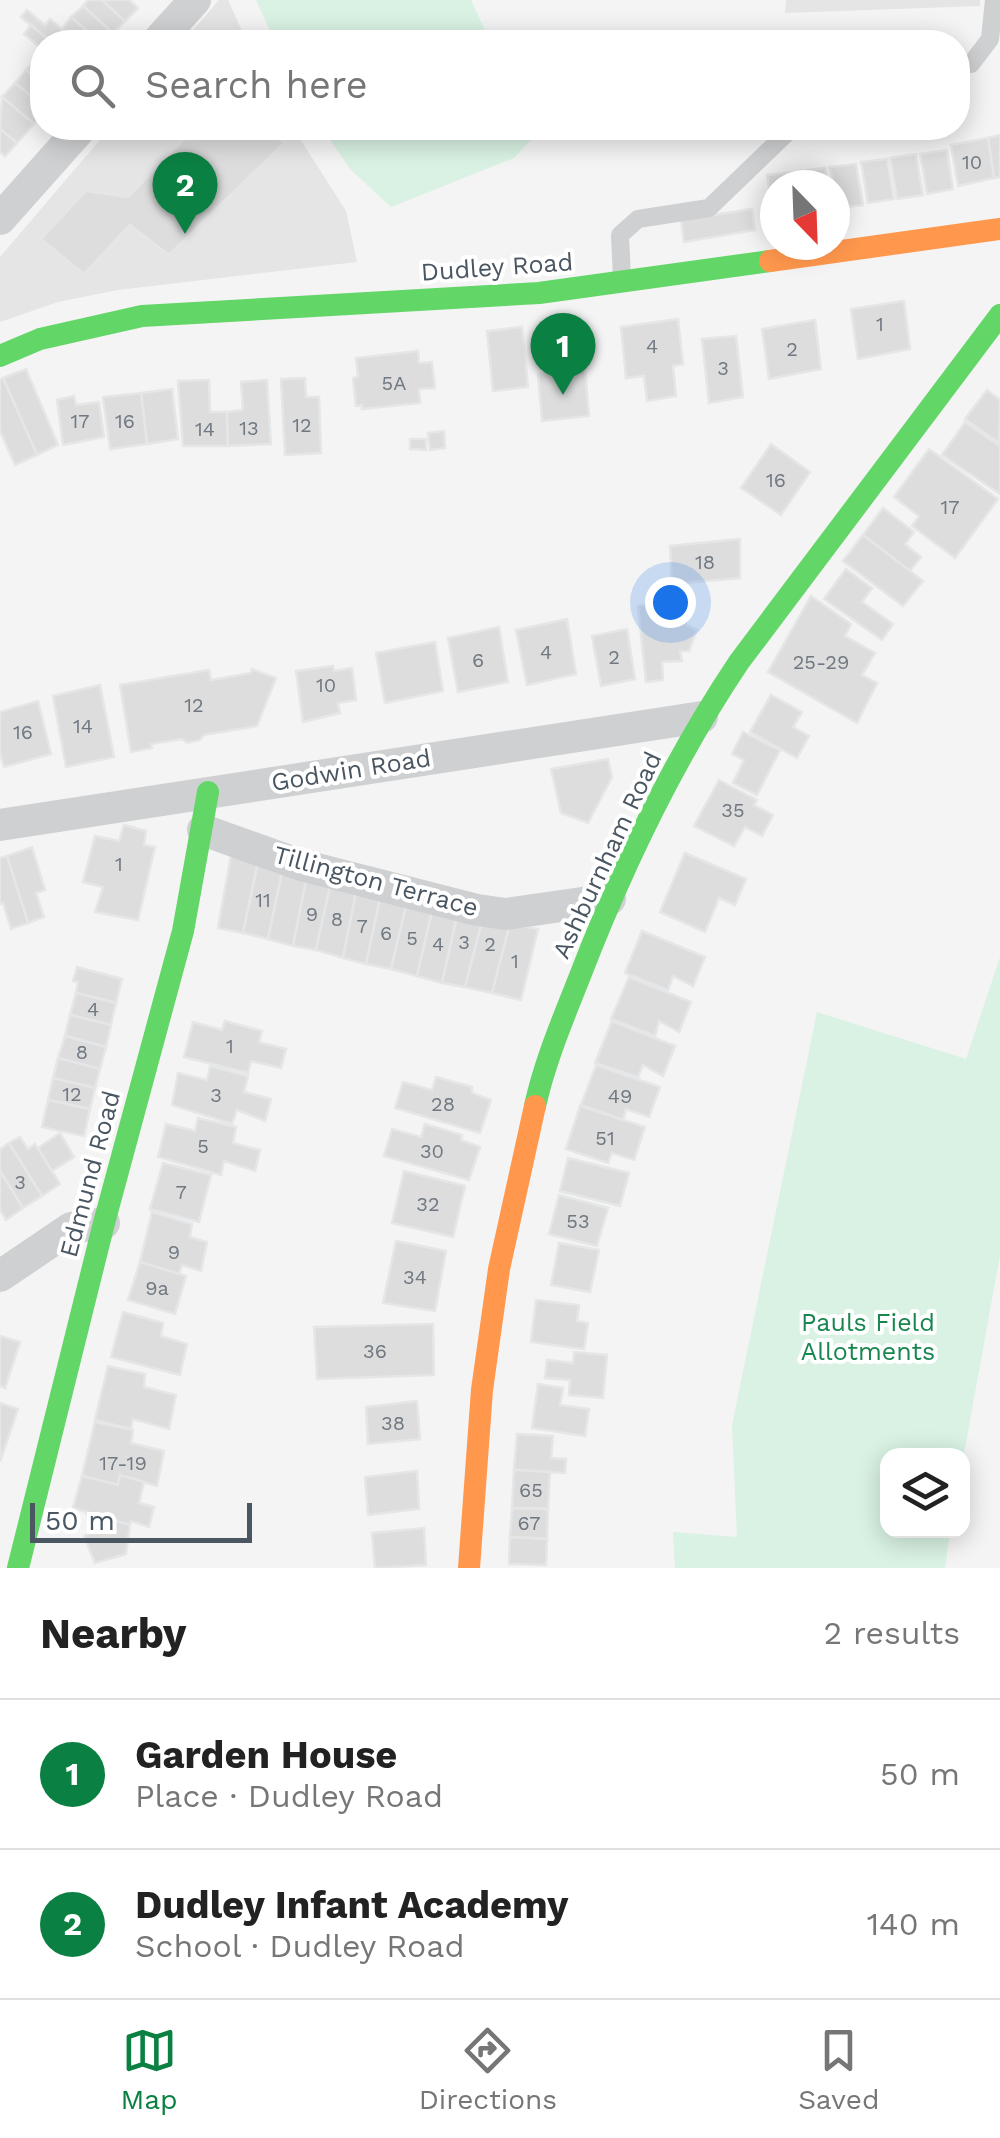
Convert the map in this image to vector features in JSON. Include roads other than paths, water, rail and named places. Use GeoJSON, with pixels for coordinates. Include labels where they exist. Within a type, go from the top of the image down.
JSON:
{"type":"FeatureCollection","features":[{"type":"Feature","properties":{"kind":"street"},"geometry":{"type":"LineString","coordinates":[[169,30],[195,0]]}},
{"type":"Feature","properties":{"kind":"street"},"geometry":{"type":"LineString","coordinates":[[0,219],[70,140]]}},
{"type":"Feature","properties":{"kind":"street","name":"Dudley Road"},"geometry":{"type":"LineString","coordinates":[[0,356],[40,339],[142,316],[539,293],[1000,229]]}},
{"type":"Feature","properties":{"kind":"street","name":"Ashburnham Road"},"geometry":{"type":"LineString","coordinates":[[470,1568],[482,1390],[499,1269],[520,1164],[550,1053],[610,899],[702,717],[777,607],[1000,314]]}},
{"type":"Feature","properties":{"kind":"street","name":"Godwin Road"},"geometry":{"type":"LineString","coordinates":[[0,825],[702,717]]}},
{"type":"Feature","properties":{"kind":"street","name":"Edmund Road"},"geometry":{"type":"LineString","coordinates":[[18,1568],[182,931],[208,792]]}},
{"type":"Feature","properties":{"kind":"street","name":"Tillington Terrace"},"geometry":{"type":"LineString","coordinates":[[203,830],[301,865],[477,910],[506,914],[610,899]]}},
{"type":"Feature","properties":{"kind":"street"},"geometry":{"type":"LineString","coordinates":[[0,1276],[71,1228],[104,1223]]}},
{"type":"Feature","properties":{"kind":"lane"},"geometry":{"type":"LineString","coordinates":[[970,64],[990,39],[994,0]]}},
{"type":"Feature","properties":{"kind":"lane"},"geometry":{"type":"LineString","coordinates":[[622,283],[620,235],[638,219],[709,208],[780,140]]}},
{"type":"Feature","properties":{"kind":"place","name":"Dudley Infant Academy"},"geometry":{"type":"Point","coordinates":[185,234]}},
{"type":"Feature","properties":{"kind":"place","name":"Garden House"},"geometry":{"type":"Point","coordinates":[563,395]}},
{"type":"Feature","properties":{"kind":"park label","name":"Pauls Field Allotments"},"geometry":{"type":"Point","coordinates":[868,1336]}}]}
